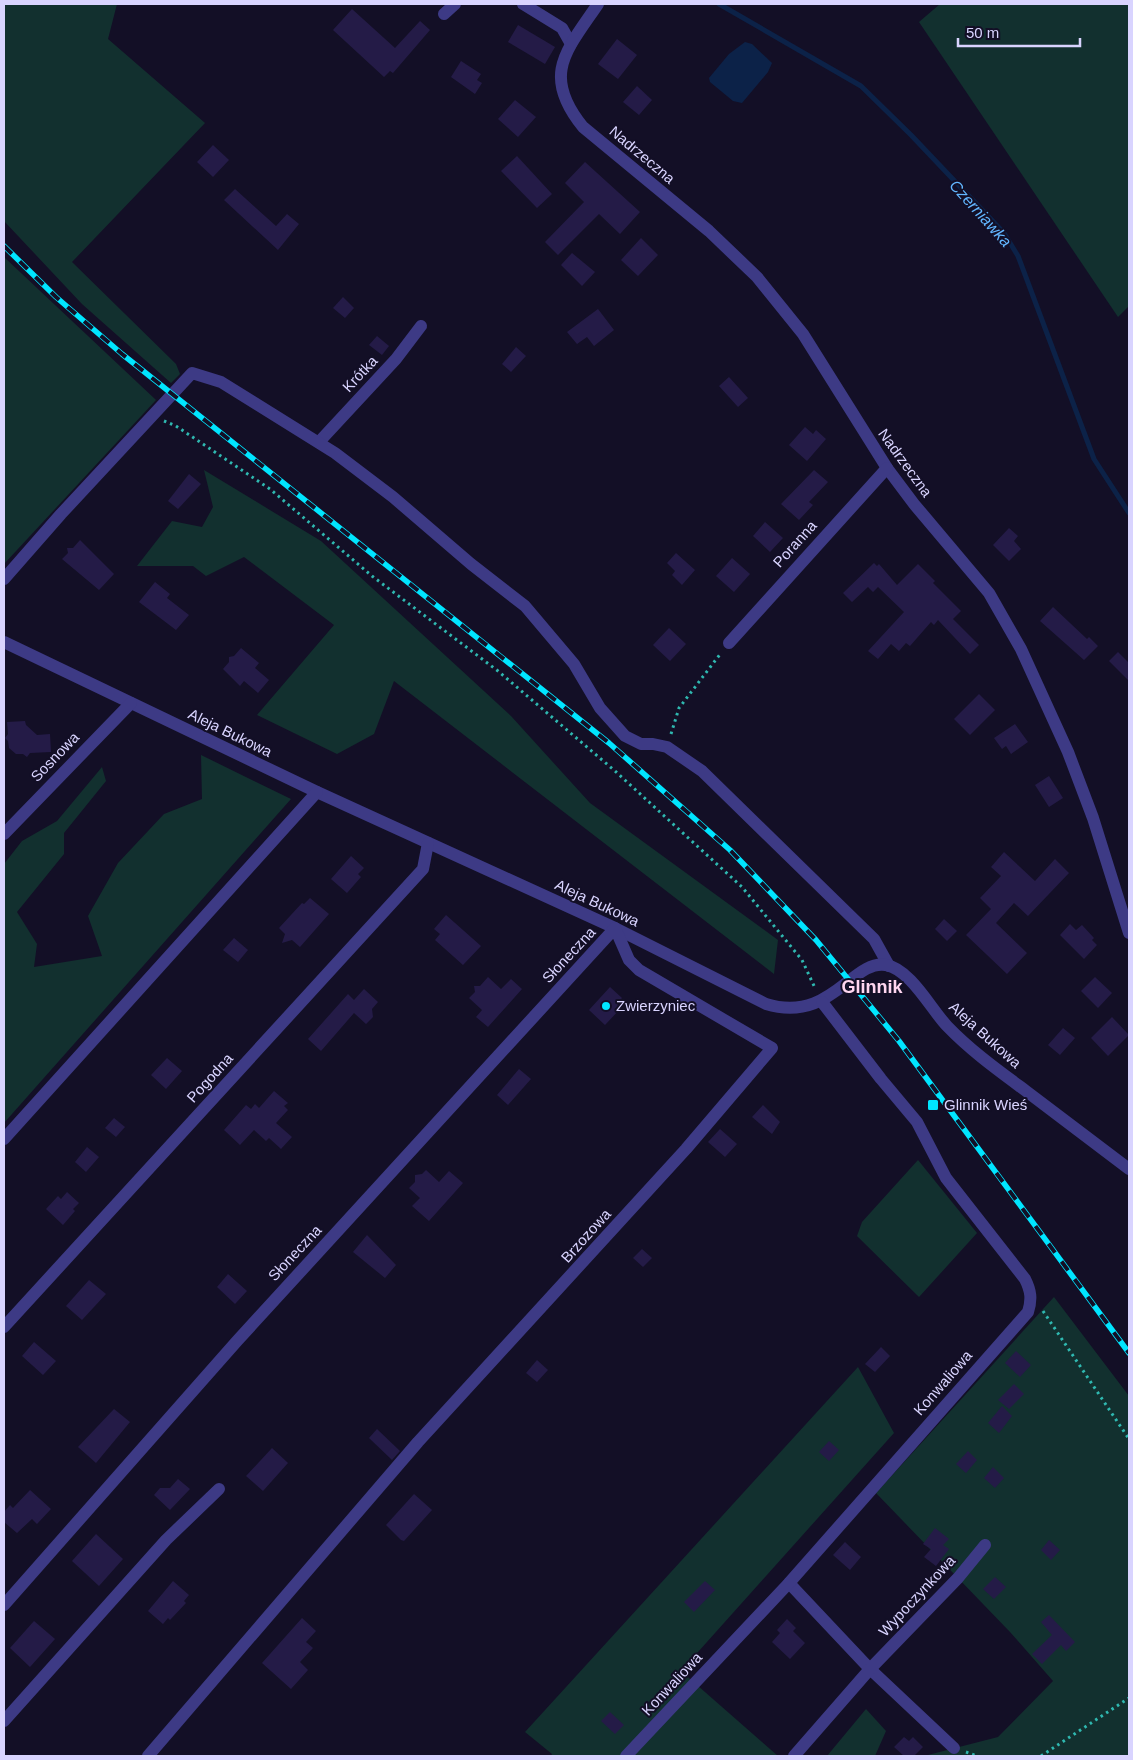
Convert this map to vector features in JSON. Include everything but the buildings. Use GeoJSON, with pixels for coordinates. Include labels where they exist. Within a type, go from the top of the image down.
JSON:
{"type":"FeatureCollection","features":[{"type":"Feature","properties":{"kind":"street"},"geometry":{"type":"LineString","coordinates":[[444,14],[455,4]]}},
{"type":"Feature","properties":{"kind":"street"},"geometry":{"type":"LineString","coordinates":[[523,4],[562,28],[571,44],[598,4]]}},
{"type":"Feature","properties":{"kind":"street","name":"Nadrzeczna"},"geometry":{"type":"LineString","coordinates":[[571,44],[563,61],[560,78],[561,90],[565,101],[583,127],[736,255],[781,304],[803,334],[887,468],[914,504],[989,592],[1021,649],[1068,752],[1093,818],[1129,934]]}},
{"type":"Feature","properties":{"kind":"street","name":"Krótka"},"geometry":{"type":"LineString","coordinates":[[319,442],[396,359],[421,326]]}},
{"type":"Feature","properties":{"kind":"street"},"geometry":{"type":"LineString","coordinates":[[4,580],[192,373],[221,382],[319,442],[393,497],[471,564],[525,606],[574,664],[600,708],[625,736],[640,744],[667,747],[702,771],[804,873],[874,939],[888,966]]}},
{"type":"Feature","properties":{"kind":"street","name":"Poranna"},"geometry":{"type":"LineString","coordinates":[[729,643],[887,468]]}},
{"type":"Feature","properties":{"kind":"street","name":"Aleja Bukowa"},"geometry":{"type":"LineString","coordinates":[[4,642],[317,792],[615,928],[766,1004],[793,1008],[822,1002],[869,968],[888,966],[904,974],[947,1026],[980,1056],[1129,1169]]}},
{"type":"Feature","properties":{"kind":"street","name":"Sosnowa"},"geometry":{"type":"LineString","coordinates":[[4,834],[131,703]]}},
{"type":"Feature","properties":{"kind":"street"},"geometry":{"type":"LineString","coordinates":[[4,1139],[317,792]]}},
{"type":"Feature","properties":{"kind":"street","name":"Pogodna"},"geometry":{"type":"LineString","coordinates":[[4,1327],[423,869],[428,843]]}},
{"type":"Feature","properties":{"kind":"street","name":"Brzozowa"},"geometry":{"type":"LineString","coordinates":[[148,1756],[418,1442],[686,1149],[772,1048],[638,970],[629,960],[615,928]]}},
{"type":"Feature","properties":{"kind":"street","name":"Słoneczna"},"geometry":{"type":"LineString","coordinates":[[4,1605],[237,1341],[615,928]]}},
{"type":"Feature","properties":{"kind":"street"},"geometry":{"type":"LineString","coordinates":[[822,1002],[880,1079],[917,1122],[946,1178],[1015,1263],[1031,1294]]}},
{"type":"Feature","properties":{"kind":"street","name":"Konwaliowa"},"geometry":{"type":"LineString","coordinates":[[626,1756],[789,1583],[1028,1312],[1031,1294]]}},
{"type":"Feature","properties":{"kind":"street"},"geometry":{"type":"LineString","coordinates":[[4,1721],[166,1540],[219,1489]]}},
{"type":"Feature","properties":{"kind":"street","name":"Wypoczynkowa"},"geometry":{"type":"LineString","coordinates":[[794,1756],[870,1669],[958,1578],[985,1545]]}},
{"type":"Feature","properties":{"kind":"street"},"geometry":{"type":"LineString","coordinates":[[789,1583],[870,1669],[954,1748]]}},
{"type":"Feature","properties":{"kind":"path"},"geometry":{"type":"LineString","coordinates":[[152,416],[176,426],[270,489],[372,576],[498,671],[615,771],[742,887],[802,960],[822,1002]]}},
{"type":"Feature","properties":{"kind":"path"},"geometry":{"type":"LineString","coordinates":[[667,747],[679,708],[729,643]]}},
{"type":"Feature","properties":{"kind":"path"},"geometry":{"type":"LineString","coordinates":[[1031,1294],[1129,1439]]}},
{"type":"Feature","properties":{"kind":"path"},"geometry":{"type":"LineString","coordinates":[[1042,1756],[1129,1698]]}},
{"type":"Feature","properties":{"kind":"green space"},"geometry":{"type":"Polygon","coordinates":[[[4,4],[117,4],[108,39],[205,123],[72,262],[176,364],[180,374],[171,383],[82,304],[4,221],[4,4]]]}},
{"type":"Feature","properties":{"kind":"green space"},"geometry":{"type":"Polygon","coordinates":[[[940,4],[1129,4],[1129,306],[1118,317],[919,22],[940,4]]]}},
{"type":"Feature","properties":{"kind":"green space"},"geometry":{"type":"Polygon","coordinates":[[[4,257],[156,400],[4,564],[4,257]]]}},
{"type":"Feature","properties":{"kind":"green space"},"geometry":{"type":"Polygon","coordinates":[[[204,470],[321,541],[511,716],[590,803],[778,940],[774,974],[394,681],[374,734],[337,754],[257,715],[334,625],[244,557],[206,576],[193,566],[137,566],[172,521],[202,527],[213,507],[204,470]]]}},
{"type":"Feature","properties":{"kind":"green space"},"geometry":{"type":"Polygon","coordinates":[[[201,755],[291,799],[4,1123],[4,864],[22,841],[57,821],[102,767],[106,781],[64,833],[64,854],[17,912],[37,944],[34,967],[102,956],[88,916],[118,863],[164,814],[202,799],[201,755]]]}},
{"type":"Feature","properties":{"kind":"green space"},"geometry":{"type":"Polygon","coordinates":[[[918,1160],[977,1233],[919,1297],[857,1236],[862,1222],[918,1160]]]}},
{"type":"Feature","properties":{"kind":"green space"},"geometry":{"type":"Polygon","coordinates":[[[1054,1297],[1129,1396],[1129,1756],[924,1756],[998,1737],[1053,1681],[1010,1632],[876,1493],[1054,1297]]]}},
{"type":"Feature","properties":{"kind":"green space"},"geometry":{"type":"Polygon","coordinates":[[[858,1367],[894,1433],[681,1671],[778,1756],[551,1756],[552,1754],[525,1732],[858,1367]]]}},
{"type":"Feature","properties":{"kind":"green space"},"geometry":{"type":"Polygon","coordinates":[[[866,1709],[886,1731],[875,1756],[827,1756],[866,1709]]]}},
{"type":"Feature","properties":{"kind":"water"},"geometry":{"type":"Polygon","coordinates":[[[745,42],[752,44],[772,63],[768,72],[742,103],[733,101],[710,82],[709,78],[729,54],[745,42]]]}},
{"type":"Feature","properties":{"kind":"waterway","name":"Czerniawka"},"geometry":{"type":"LineString","coordinates":[[719,4],[861,86],[911,135],[1004,233],[1018,256],[1094,459],[1129,513]]}},
{"type":"Feature","properties":{"kind":"railway"},"geometry":{"type":"LineString","coordinates":[[4,246],[56,297],[122,354],[609,743],[730,850],[816,940],[899,1041],[1129,1353]]}},
{"type":"Feature","properties":{"kind":"place","name":"Zwierzyniec"},"geometry":{"type":"Point","coordinates":[606,1006]}},
{"type":"Feature","properties":{"kind":"place","name":"Glinnik Wieś"},"geometry":{"type":"Point","coordinates":[933,1105]}},
{"type":"Feature","properties":{"kind":"district","name":"Glinnik"},"geometry":{"type":"Point","coordinates":[872,987]}}]}
